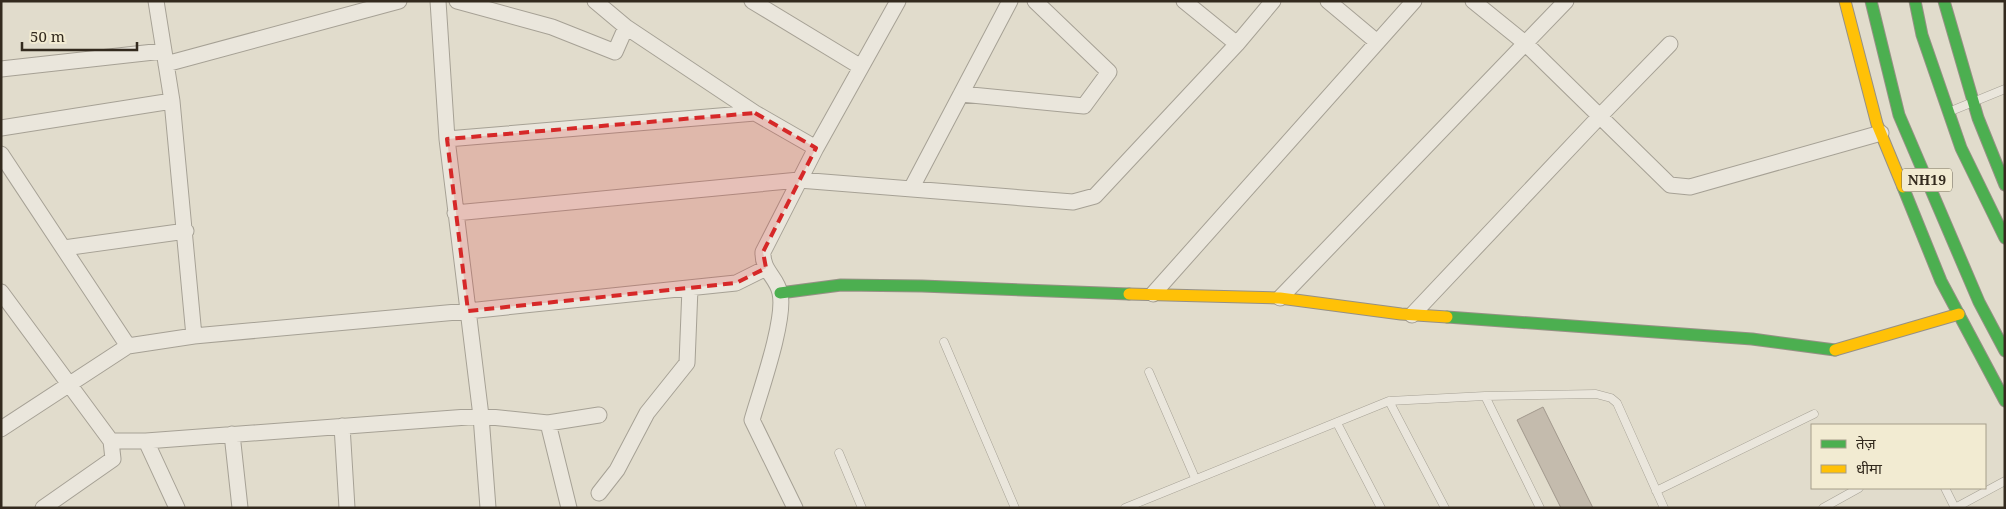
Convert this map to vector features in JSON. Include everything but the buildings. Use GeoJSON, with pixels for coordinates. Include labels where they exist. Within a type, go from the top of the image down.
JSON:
{"type":"FeatureCollection","features":[{"type":"Feature","properties":{"kind":"main road"},"geometry":{"type":"LineString","coordinates":[[1846,1],[1881,133],[1942,281],[2005,401]]}},
{"type":"Feature","properties":{"kind":"main road","name":"NH19"},"geometry":{"type":"LineString","coordinates":[[1871,1],[1899,115],[1979,302],[2005,351]]}},
{"type":"Feature","properties":{"kind":"main road","name":"NH19"},"geometry":{"type":"LineString","coordinates":[[1915,1],[1922,35],[1961,148],[2005,238]]}},
{"type":"Feature","properties":{"kind":"main road"},"geometry":{"type":"LineString","coordinates":[[1944,1],[1973,102],[1994,162],[2005,185]]}},
{"type":"Feature","properties":{"kind":"main road"},"geometry":{"type":"LineString","coordinates":[[780,293],[850,285],[1280,298],[1412,315],[1752,339],[1834,350],[1959,314]]}},
{"type":"Feature","properties":{"kind":"street"},"geometry":{"type":"LineString","coordinates":[[156,1],[172,102],[186,231],[194,336]]}},
{"type":"Feature","properties":{"kind":"street"},"geometry":{"type":"LineString","coordinates":[[1,69],[165,57],[399,1]]}},
{"type":"Feature","properties":{"kind":"street"},"geometry":{"type":"LineString","coordinates":[[438,1],[447,139],[481,416],[488,508]]}},
{"type":"Feature","properties":{"kind":"street"},"geometry":{"type":"LineString","coordinates":[[457,1],[552,26],[615,52],[624,25]]}},
{"type":"Feature","properties":{"kind":"street"},"geometry":{"type":"LineString","coordinates":[[595,1],[624,25],[755,113],[816,148]]}},
{"type":"Feature","properties":{"kind":"street"},"geometry":{"type":"LineString","coordinates":[[600,1],[624,25]]}},
{"type":"Feature","properties":{"kind":"street"},"geometry":{"type":"LineString","coordinates":[[752,1],[861,67]]}},
{"type":"Feature","properties":{"kind":"street"},"geometry":{"type":"LineString","coordinates":[[794,508],[752,420],[779,323],[780,293],[763,262],[763,252],[816,148],[898,1]]}},
{"type":"Feature","properties":{"kind":"street"},"geometry":{"type":"LineString","coordinates":[[911,189],[1010,1]]}},
{"type":"Feature","properties":{"kind":"street"},"geometry":{"type":"LineString","coordinates":[[961,94],[1084,106],[1109,72],[1035,1]]}},
{"type":"Feature","properties":{"kind":"street"},"geometry":{"type":"LineString","coordinates":[[1184,1],[1236,44]]}},
{"type":"Feature","properties":{"kind":"street"},"geometry":{"type":"LineString","coordinates":[[455,213],[799,180],[1073,202],[1096,196],[1236,44],[1273,1]]}},
{"type":"Feature","properties":{"kind":"street"},"geometry":{"type":"LineString","coordinates":[[1328,1],[1378,42]]}},
{"type":"Feature","properties":{"kind":"street"},"geometry":{"type":"LineString","coordinates":[[1153,294],[1414,1]]}},
{"type":"Feature","properties":{"kind":"street"},"geometry":{"type":"LineString","coordinates":[[1473,1],[1525,43],[1670,185],[1690,187],[1881,133]]}},
{"type":"Feature","properties":{"kind":"street"},"geometry":{"type":"LineString","coordinates":[[1280,298],[1566,1]]}},
{"type":"Feature","properties":{"kind":"street"},"geometry":{"type":"LineString","coordinates":[[1412,315],[1670,44]]}},
{"type":"Feature","properties":{"kind":"street"},"geometry":{"type":"LineString","coordinates":[[1,128],[172,102]]}},
{"type":"Feature","properties":{"kind":"street"},"geometry":{"type":"LineString","coordinates":[[447,139],[755,113]]}},
{"type":"Feature","properties":{"kind":"street"},"geometry":{"type":"LineString","coordinates":[[1,154],[128,346]]}},
{"type":"Feature","properties":{"kind":"street"},"geometry":{"type":"LineString","coordinates":[[64,248],[186,231]]}},
{"type":"Feature","properties":{"kind":"street"},"geometry":{"type":"LineString","coordinates":[[1,429],[128,346],[194,336],[468,311],[736,283],[766,268]]}},
{"type":"Feature","properties":{"kind":"street"},"geometry":{"type":"LineString","coordinates":[[599,493],[616,470],[647,413],[688,363],[690,288]]}},
{"type":"Feature","properties":{"kind":"street"},"geometry":{"type":"LineString","coordinates":[[3,297],[111,441],[113,459],[43,508]]}},
{"type":"Feature","properties":{"kind":"street"},"geometry":{"type":"LineString","coordinates":[[111,441],[146,441],[481,416],[548,423],[599,415]]}},
{"type":"Feature","properties":{"kind":"street"},"geometry":{"type":"LineString","coordinates":[[548,423],[569,508]]}},
{"type":"Feature","properties":{"kind":"street"},"geometry":{"type":"LineString","coordinates":[[342,426],[347,508]]}},
{"type":"Feature","properties":{"kind":"street"},"geometry":{"type":"LineString","coordinates":[[232,434],[240,508]]}},
{"type":"Feature","properties":{"kind":"street"},"geometry":{"type":"LineString","coordinates":[[146,441],[177,508]]}},
{"type":"Feature","properties":{"kind":"lane"},"geometry":{"type":"LineString","coordinates":[[1948,112],[2005,89]]}},
{"type":"Feature","properties":{"kind":"lane"},"geometry":{"type":"LineString","coordinates":[[944,342],[1014,508]]}},
{"type":"Feature","properties":{"kind":"lane"},"geometry":{"type":"LineString","coordinates":[[1149,372],[1195,478]]}},
{"type":"Feature","properties":{"kind":"lane"},"geometry":{"type":"LineString","coordinates":[[1125,508],[1388,401],[1485,396],[1596,394],[1611,398],[1617,404],[1664,508]]}},
{"type":"Feature","properties":{"kind":"lane"},"geometry":{"type":"LineString","coordinates":[[1485,396],[1540,508]]}},
{"type":"Feature","properties":{"kind":"lane"},"geometry":{"type":"LineString","coordinates":[[1388,401],[1445,508]]}},
{"type":"Feature","properties":{"kind":"lane"},"geometry":{"type":"LineString","coordinates":[[1656,491],[1814,414]]}},
{"type":"Feature","properties":{"kind":"lane"},"geometry":{"type":"LineString","coordinates":[[1337,423],[1382,508]]}},
{"type":"Feature","properties":{"kind":"lane"},"geometry":{"type":"LineString","coordinates":[[839,453],[862,508]]}},
{"type":"Feature","properties":{"kind":"lane"},"geometry":{"type":"LineString","coordinates":[[1946,489],[1955,508],[2005,481]]}},
{"type":"Feature","properties":{"kind":"lane"},"geometry":{"type":"LineString","coordinates":[[1823,508],[1857,489]]}},
{"type":"Feature","properties":{"kind":"highlighted area"},"geometry":{"type":"Polygon","coordinates":[[[755,113],[816,148],[763,252],[766,268],[736,283],[468,311],[447,139],[755,113]]]}},
{"type":"Feature","properties":{"kind":"traffic: fast"},"geometry":{"type":"LineString","coordinates":[[1871,1],[1899,115],[1979,302],[2005,351]]}},
{"type":"Feature","properties":{"kind":"traffic: fast"},"geometry":{"type":"LineString","coordinates":[[1915,1],[1922,35],[1961,148],[2005,238]]}},
{"type":"Feature","properties":{"kind":"traffic: fast"},"geometry":{"type":"LineString","coordinates":[[1944,1],[1978,118],[2005,185]]}},
{"type":"Feature","properties":{"kind":"traffic: fast"},"geometry":{"type":"LineString","coordinates":[[1903,187],[1941,281],[2005,401]]}},
{"type":"Feature","properties":{"kind":"traffic: fast"},"geometry":{"type":"LineString","coordinates":[[780,293],[841,285],[922,286],[1129,294]]}},
{"type":"Feature","properties":{"kind":"traffic: fast"},"geometry":{"type":"LineString","coordinates":[[1447,317],[1752,339],[1835,350]]}},
{"type":"Feature","properties":{"kind":"traffic: slow"},"geometry":{"type":"LineString","coordinates":[[1845,1],[1877,124],[1903,187]]}},
{"type":"Feature","properties":{"kind":"traffic: slow"},"geometry":{"type":"LineString","coordinates":[[1129,294],[1280,298],[1401,314],[1447,317]]}},
{"type":"Feature","properties":{"kind":"traffic: slow"},"geometry":{"type":"LineString","coordinates":[[1835,350],[1959,314]]}}]}
